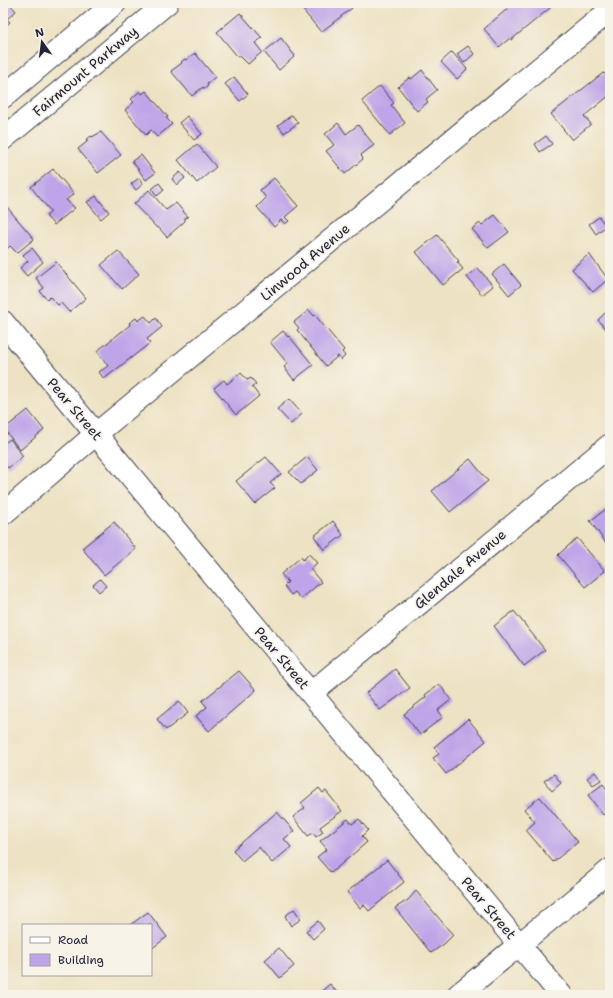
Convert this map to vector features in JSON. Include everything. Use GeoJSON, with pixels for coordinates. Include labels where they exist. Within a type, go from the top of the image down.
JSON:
{"type":"FeatureCollection","features":[{"type":"Feature","properties":{"kind":"street"},"geometry":{"type":"LineString","coordinates":[[3,97],[115,3]]}},
{"type":"Feature","properties":{"kind":"street","name":"Fairmount Parkway"},"geometry":{"type":"LineString","coordinates":[[3,139],[167,3]]}},
{"type":"Feature","properties":{"kind":"street","name":"Linwood Avenue"},"geometry":{"type":"LineString","coordinates":[[3,514],[96,434],[606,10]]}},
{"type":"Feature","properties":{"kind":"street","name":"Pear Street"},"geometry":{"type":"LineString","coordinates":[[3,322],[561,995]]}},
{"type":"Feature","properties":{"kind":"street","name":"Glendale Avenue"},"geometry":{"type":"LineString","coordinates":[[311,693],[610,445]]}},
{"type":"Feature","properties":{"kind":"street"},"geometry":{"type":"LineString","coordinates":[[458,995],[610,870]]}},
{"type":"Feature","properties":{"kind":"building"},"geometry":{"type":"Polygon","coordinates":[[[3,3],[9,3],[16,11],[7,19],[10,22],[3,28],[3,3]]]}},
{"type":"Feature","properties":{"kind":"building"},"geometry":{"type":"Polygon","coordinates":[[[310,3],[348,3],[352,8],[321,32],[302,9],[310,3]]]}},
{"type":"Feature","properties":{"kind":"building"},"geometry":{"type":"Polygon","coordinates":[[[514,3],[546,3],[550,8],[511,40],[510,38],[499,47],[484,29],[514,3]]]}},
{"type":"Feature","properties":{"kind":"building"},"geometry":{"type":"Polygon","coordinates":[[[240,13],[262,38],[255,43],[262,52],[248,64],[240,56],[238,57],[217,32],[240,13]]]}},
{"type":"Feature","properties":{"kind":"building"},"geometry":{"type":"Polygon","coordinates":[[[281,38],[295,56],[279,70],[264,52],[281,38]]]}},
{"type":"Feature","properties":{"kind":"building"},"geometry":{"type":"Polygon","coordinates":[[[468,46],[474,54],[464,63],[457,54],[468,46]]]}},
{"type":"Feature","properties":{"kind":"building"},"geometry":{"type":"Polygon","coordinates":[[[452,52],[467,69],[457,79],[441,62],[452,52]]]}},
{"type":"Feature","properties":{"kind":"building"},"geometry":{"type":"Polygon","coordinates":[[[195,53],[215,77],[207,84],[208,86],[204,89],[203,87],[192,96],[171,71],[195,53]]]}},
{"type":"Feature","properties":{"kind":"building"},"geometry":{"type":"Polygon","coordinates":[[[422,70],[437,90],[426,99],[428,102],[417,111],[398,87],[410,77],[411,79],[422,70]]]}},
{"type":"Feature","properties":{"kind":"building"},"geometry":{"type":"Polygon","coordinates":[[[610,70],[610,95],[584,116],[591,124],[572,140],[551,114],[603,73],[605,74],[610,70]]]}},
{"type":"Feature","properties":{"kind":"building"},"geometry":{"type":"Polygon","coordinates":[[[234,77],[248,94],[240,101],[225,84],[234,77]]]}},
{"type":"Feature","properties":{"kind":"building"},"geometry":{"type":"Polygon","coordinates":[[[380,86],[394,103],[391,105],[405,123],[390,135],[362,101],[380,86]]]}},
{"type":"Feature","properties":{"kind":"building"},"geometry":{"type":"Polygon","coordinates":[[[140,91],[142,94],[146,91],[172,124],[157,137],[151,130],[146,135],[125,110],[134,102],[131,99],[140,91]]]}},
{"type":"Feature","properties":{"kind":"building"},"geometry":{"type":"Polygon","coordinates":[[[292,115],[298,123],[284,133],[278,125],[292,115]]]}},
{"type":"Feature","properties":{"kind":"building"},"geometry":{"type":"Polygon","coordinates":[[[187,116],[202,134],[194,140],[179,123],[187,116]]]}},
{"type":"Feature","properties":{"kind":"building"},"geometry":{"type":"Polygon","coordinates":[[[338,123],[346,134],[358,125],[374,145],[361,155],[363,159],[345,174],[326,151],[334,145],[325,134],[338,123]]]}},
{"type":"Feature","properties":{"kind":"building"},"geometry":{"type":"Polygon","coordinates":[[[101,132],[121,155],[98,173],[78,149],[88,141],[86,140],[91,136],[92,137],[101,132]]]}},
{"type":"Feature","properties":{"kind":"building"},"geometry":{"type":"Polygon","coordinates":[[[546,136],[552,144],[540,152],[535,144],[546,136]]]}},
{"type":"Feature","properties":{"kind":"building"},"geometry":{"type":"Polygon","coordinates":[[[197,144],[216,167],[197,183],[178,160],[197,144]]]}},
{"type":"Feature","properties":{"kind":"building"},"geometry":{"type":"Polygon","coordinates":[[[141,155],[155,173],[146,180],[132,161],[141,155]]]}},
{"type":"Feature","properties":{"kind":"building"},"geometry":{"type":"Polygon","coordinates":[[[53,169],[74,194],[66,200],[75,208],[54,225],[46,216],[51,212],[31,187],[53,169]]]}},
{"type":"Feature","properties":{"kind":"building"},"geometry":{"type":"Polygon","coordinates":[[[180,172],[185,178],[177,185],[172,179],[180,172]]]}},
{"type":"Feature","properties":{"kind":"building"},"geometry":{"type":"Polygon","coordinates":[[[139,178],[143,184],[136,190],[131,184],[139,178]]]}},
{"type":"Feature","properties":{"kind":"building"},"geometry":{"type":"Polygon","coordinates":[[[274,178],[298,206],[285,217],[289,221],[285,224],[281,220],[274,227],[257,207],[266,198],[260,190],[274,178]]]}},
{"type":"Feature","properties":{"kind":"building"},"geometry":{"type":"Polygon","coordinates":[[[159,183],[164,190],[157,196],[152,189],[159,183]]]}},
{"type":"Feature","properties":{"kind":"building"},"geometry":{"type":"Polygon","coordinates":[[[149,190],[166,210],[176,203],[188,217],[185,218],[185,221],[167,237],[134,204],[149,190]]]}},
{"type":"Feature","properties":{"kind":"building"},"geometry":{"type":"Polygon","coordinates":[[[96,196],[109,212],[101,219],[87,202],[96,196]]]}},
{"type":"Feature","properties":{"kind":"building"},"geometry":{"type":"Polygon","coordinates":[[[7,207],[34,239],[17,253],[10,246],[3,252],[3,210],[7,207]]]}},
{"type":"Feature","properties":{"kind":"building"},"geometry":{"type":"Polygon","coordinates":[[[495,215],[509,232],[488,248],[472,229],[480,223],[482,225],[495,215]]]}},
{"type":"Feature","properties":{"kind":"building"},"geometry":{"type":"Polygon","coordinates":[[[599,217],[606,226],[596,234],[589,224],[599,217]]]}},
{"type":"Feature","properties":{"kind":"building"},"geometry":{"type":"Polygon","coordinates":[[[437,235],[459,261],[457,262],[463,269],[443,285],[416,252],[437,235]]]}},
{"type":"Feature","properties":{"kind":"building"},"geometry":{"type":"Polygon","coordinates":[[[32,248],[43,262],[27,276],[20,268],[28,261],[23,255],[32,248]]]}},
{"type":"Feature","properties":{"kind":"building"},"geometry":{"type":"Polygon","coordinates":[[[118,251],[139,274],[122,289],[101,265],[118,251]]]}},
{"type":"Feature","properties":{"kind":"building"},"geometry":{"type":"Polygon","coordinates":[[[589,254],[608,279],[593,292],[572,269],[589,254]]]}},
{"type":"Feature","properties":{"kind":"building"},"geometry":{"type":"Polygon","coordinates":[[[56,262],[86,298],[69,312],[61,303],[58,305],[50,297],[47,300],[40,291],[44,288],[36,278],[56,262]]]}},
{"type":"Feature","properties":{"kind":"building"},"geometry":{"type":"Polygon","coordinates":[[[504,264],[521,285],[509,295],[492,274],[504,264]]]}},
{"type":"Feature","properties":{"kind":"building"},"geometry":{"type":"Polygon","coordinates":[[[478,268],[493,286],[482,295],[467,277],[478,268]]]}},
{"type":"Feature","properties":{"kind":"building"},"geometry":{"type":"Polygon","coordinates":[[[610,308],[610,329],[608,331],[598,320],[610,308]]]}},
{"type":"Feature","properties":{"kind":"building"},"geometry":{"type":"Polygon","coordinates":[[[309,310],[314,316],[315,315],[344,350],[342,352],[345,356],[341,360],[338,356],[326,366],[297,330],[299,328],[294,322],[309,310]]]}},
{"type":"Feature","properties":{"kind":"building"},"geometry":{"type":"Polygon","coordinates":[[[145,316],[151,323],[156,318],[162,327],[147,339],[150,343],[104,379],[99,372],[108,366],[97,351],[130,325],[129,323],[136,318],[138,321],[145,316]]]}},
{"type":"Feature","properties":{"kind":"building"},"geometry":{"type":"Polygon","coordinates":[[[283,331],[313,365],[294,380],[284,367],[288,364],[270,342],[283,331]]]}},
{"type":"Feature","properties":{"kind":"building"},"geometry":{"type":"Polygon","coordinates":[[[241,373],[247,380],[251,378],[256,384],[252,387],[259,396],[236,415],[214,388],[224,380],[227,384],[241,373]]]}},
{"type":"Feature","properties":{"kind":"building"},"geometry":{"type":"Polygon","coordinates":[[[289,399],[302,414],[291,424],[277,409],[289,399]]]}},
{"type":"Feature","properties":{"kind":"building"},"geometry":{"type":"Polygon","coordinates":[[[28,410],[44,430],[20,450],[4,429],[28,410]]]}},
{"type":"Feature","properties":{"kind":"building"},"geometry":{"type":"Polygon","coordinates":[[[10,439],[23,456],[8,468],[3,462],[3,444],[10,439]]]}},
{"type":"Feature","properties":{"kind":"building"},"geometry":{"type":"Polygon","coordinates":[[[266,457],[281,474],[270,483],[275,488],[255,504],[236,481],[266,457]]]}},
{"type":"Feature","properties":{"kind":"building"},"geometry":{"type":"Polygon","coordinates":[[[307,457],[318,470],[301,484],[289,472],[307,457]]]}},
{"type":"Feature","properties":{"kind":"building"},"geometry":{"type":"Polygon","coordinates":[[[470,459],[488,481],[450,512],[432,491],[470,459]]]}},
{"type":"Feature","properties":{"kind":"building"},"geometry":{"type":"Polygon","coordinates":[[[610,506],[610,540],[606,543],[590,521],[610,506]]]}},
{"type":"Feature","properties":{"kind":"building"},"geometry":{"type":"Polygon","coordinates":[[[333,521],[343,535],[324,550],[314,536],[333,521]]]}},
{"type":"Feature","properties":{"kind":"building"},"geometry":{"type":"Polygon","coordinates":[[[114,522],[136,549],[104,575],[82,548],[114,522]]]}},
{"type":"Feature","properties":{"kind":"building"},"geometry":{"type":"Polygon","coordinates":[[[577,538],[605,571],[585,587],[558,555],[577,538]]]}},
{"type":"Feature","properties":{"kind":"building"},"geometry":{"type":"Polygon","coordinates":[[[309,554],[317,563],[310,569],[321,582],[301,599],[295,592],[291,595],[284,586],[288,582],[281,574],[301,557],[303,560],[309,554]]]}},
{"type":"Feature","properties":{"kind":"building"},"geometry":{"type":"Polygon","coordinates":[[[100,579],[106,586],[99,592],[93,585],[100,579]]]}},
{"type":"Feature","properties":{"kind":"building"},"geometry":{"type":"Polygon","coordinates":[[[514,611],[545,650],[524,666],[494,626],[514,611]]]}},
{"type":"Feature","properties":{"kind":"building"},"geometry":{"type":"Polygon","coordinates":[[[395,669],[410,688],[380,710],[366,693],[395,669]]]}},
{"type":"Feature","properties":{"kind":"building"},"geometry":{"type":"Polygon","coordinates":[[[239,671],[256,690],[209,731],[196,716],[207,707],[202,701],[239,671]]]}},
{"type":"Feature","properties":{"kind":"building"},"geometry":{"type":"Polygon","coordinates":[[[439,684],[451,700],[438,710],[443,717],[420,735],[404,714],[426,697],[425,695],[439,684]]]}},
{"type":"Feature","properties":{"kind":"building"},"geometry":{"type":"Polygon","coordinates":[[[179,701],[188,713],[166,730],[157,719],[179,701]]]}},
{"type":"Feature","properties":{"kind":"building"},"geometry":{"type":"Polygon","coordinates":[[[468,719],[486,741],[446,774],[433,758],[439,754],[434,747],[468,719]]]}},
{"type":"Feature","properties":{"kind":"building"},"geometry":{"type":"Polygon","coordinates":[[[595,772],[601,780],[593,785],[587,778],[595,772]]]}},
{"type":"Feature","properties":{"kind":"building"},"geometry":{"type":"Polygon","coordinates":[[[554,774],[561,783],[552,791],[544,781],[554,774]]]}},
{"type":"Feature","properties":{"kind":"building"},"geometry":{"type":"Polygon","coordinates":[[[603,784],[610,793],[610,809],[603,815],[588,795],[603,784]]]}},
{"type":"Feature","properties":{"kind":"building"},"geometry":{"type":"Polygon","coordinates":[[[319,788],[323,793],[326,791],[342,811],[320,827],[323,832],[316,837],[313,833],[308,836],[293,817],[305,808],[301,803],[319,788]]]}},
{"type":"Feature","properties":{"kind":"building"},"geometry":{"type":"Polygon","coordinates":[[[540,797],[578,842],[553,862],[526,830],[535,822],[524,809],[540,797]]]}},
{"type":"Feature","properties":{"kind":"building"},"geometry":{"type":"Polygon","coordinates":[[[277,812],[294,831],[284,839],[291,847],[272,863],[259,847],[242,861],[233,850],[277,812]]]}},
{"type":"Feature","properties":{"kind":"building"},"geometry":{"type":"Polygon","coordinates":[[[348,819],[352,824],[359,819],[368,830],[362,836],[367,842],[331,873],[317,857],[327,849],[320,841],[348,819]]]}},
{"type":"Feature","properties":{"kind":"building"},"geometry":{"type":"Polygon","coordinates":[[[387,860],[404,882],[369,911],[364,905],[360,908],[347,892],[387,860]]]}},
{"type":"Feature","properties":{"kind":"building"},"geometry":{"type":"Polygon","coordinates":[[[416,891],[453,935],[444,944],[431,953],[395,908],[408,900],[416,891]]]}},
{"type":"Feature","properties":{"kind":"building"},"geometry":{"type":"Polygon","coordinates":[[[294,909],[301,919],[291,926],[285,916],[294,909]]]}},
{"type":"Feature","properties":{"kind":"building"},"geometry":{"type":"Polygon","coordinates":[[[148,912],[167,937],[152,948],[152,924],[131,924],[148,912]]]}},
{"type":"Feature","properties":{"kind":"building"},"geometry":{"type":"Polygon","coordinates":[[[318,921],[324,929],[313,939],[306,931],[318,921]]]}},
{"type":"Feature","properties":{"kind":"building"},"geometry":{"type":"Polygon","coordinates":[[[279,948],[294,966],[280,978],[265,960],[279,948]]]}},
{"type":"Feature","properties":{"kind":"building"},"geometry":{"type":"Polygon","coordinates":[[[330,984],[339,995],[317,995],[330,984]]]}}]}
